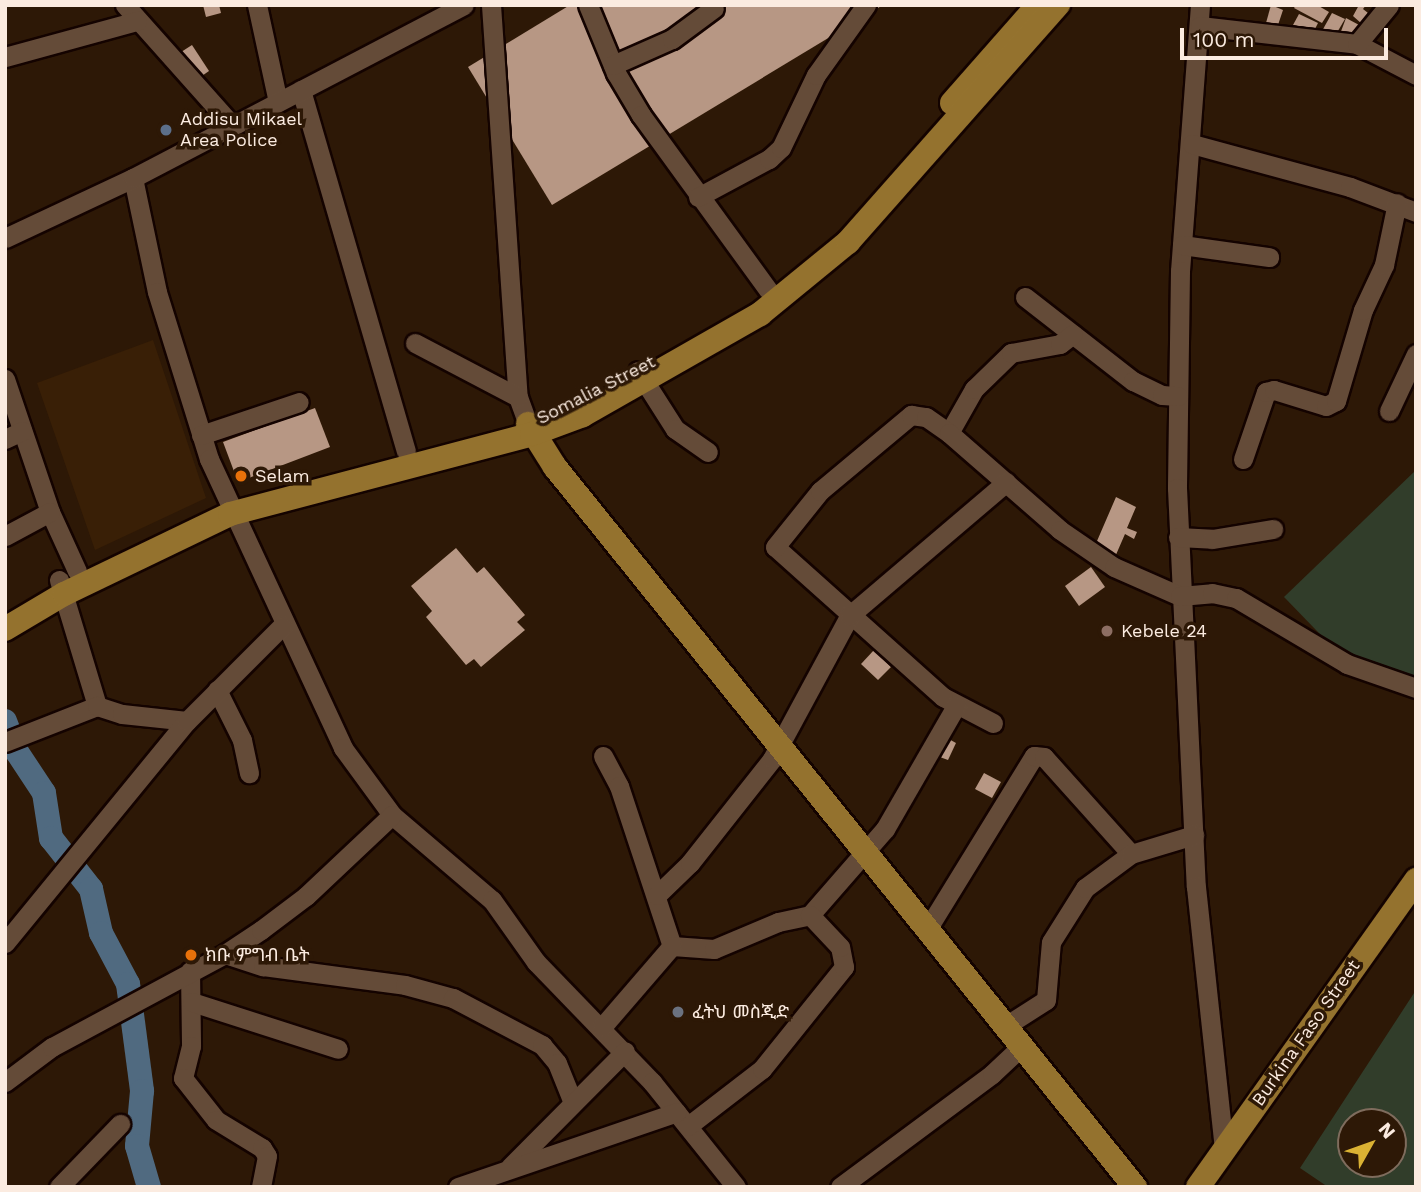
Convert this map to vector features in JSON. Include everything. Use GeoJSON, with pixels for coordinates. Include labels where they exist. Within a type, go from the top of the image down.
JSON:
{"type":"FeatureCollection","features":[{"type":"Feature","properties":{"kind":"main road","name":"Somalia Street"},"geometry":{"type":"LineString","coordinates":[[5,610],[228,509],[405,451],[530,429],[641,376],[768,290],[871,198],[1038,5]]}},
{"type":"Feature","properties":{"kind":"main road"},"geometry":{"type":"LineString","coordinates":[[641,376],[760,314],[848,242],[1058,5]]}},
{"type":"Feature","properties":{"kind":"main road"},"geometry":{"type":"LineString","coordinates":[[228,509],[530,429],[1135,1187]]}},
{"type":"Feature","properties":{"kind":"main road"},"geometry":{"type":"LineString","coordinates":[[5,629],[67,582]]}},
{"type":"Feature","properties":{"kind":"main road","name":"Burkina Faso Street"},"geometry":{"type":"LineString","coordinates":[[1198,1187],[1416,880]]}},
{"type":"Feature","properties":{"kind":"street"},"geometry":{"type":"LineString","coordinates":[[257,5],[278,102]]}},
{"type":"Feature","properties":{"kind":"street"},"geometry":{"type":"LineString","coordinates":[[5,238],[133,178],[231,124],[464,5]]}},
{"type":"Feature","properties":{"kind":"street"},"geometry":{"type":"LineString","coordinates":[[491,5],[518,397],[530,429]]}},
{"type":"Feature","properties":{"kind":"street"},"geometry":{"type":"LineString","coordinates":[[588,5],[613,65],[662,147],[768,290]]}},
{"type":"Feature","properties":{"kind":"street"},"geometry":{"type":"LineString","coordinates":[[698,197],[769,159],[781,148],[816,75],[866,5]]}},
{"type":"Feature","properties":{"kind":"street"},"geometry":{"type":"LineString","coordinates":[[1200,5],[1192,144],[1182,245],[1178,537],[1206,1006],[1224,1149]]}},
{"type":"Feature","properties":{"kind":"street"},"geometry":{"type":"LineString","coordinates":[[1357,44],[1389,5]]}},
{"type":"Feature","properties":{"kind":"street"},"geometry":{"type":"LineString","coordinates":[[613,65],[672,39],[714,8]]}},
{"type":"Feature","properties":{"kind":"street"},"geometry":{"type":"LineString","coordinates":[[5,57],[131,13],[231,124]]}},
{"type":"Feature","properties":{"kind":"street"},"geometry":{"type":"LineString","coordinates":[[1200,26],[1357,44],[1416,75]]}},
{"type":"Feature","properties":{"kind":"street"},"geometry":{"type":"LineString","coordinates":[[301,90],[405,451]]}},
{"type":"Feature","properties":{"kind":"street"},"geometry":{"type":"LineString","coordinates":[[1192,144],[1408,203],[1363,310],[1336,401],[1326,406],[1274,390],[1266,392],[1243,459]]}},
{"type":"Feature","properties":{"kind":"street"},"geometry":{"type":"LineString","coordinates":[[133,178],[157,292],[201,435],[228,509],[343,748],[392,815],[488,896],[536,962],[625,1051],[736,1187]]}},
{"type":"Feature","properties":{"kind":"street"},"geometry":{"type":"LineString","coordinates":[[1182,245],[1269,257]]}},
{"type":"Feature","properties":{"kind":"street"},"geometry":{"type":"LineString","coordinates":[[1025,297],[1144,388],[1178,396]]}},
{"type":"Feature","properties":{"kind":"street"},"geometry":{"type":"LineString","coordinates":[[949,433],[974,389],[1011,353],[1060,344],[1073,334]]}},
{"type":"Feature","properties":{"kind":"street"},"geometry":{"type":"LineString","coordinates":[[415,343],[518,397]]}},
{"type":"Feature","properties":{"kind":"street"},"geometry":{"type":"LineString","coordinates":[[1389,411],[1416,354]]}},
{"type":"Feature","properties":{"kind":"street"},"geometry":{"type":"LineString","coordinates":[[641,376],[675,429],[708,452]]}},
{"type":"Feature","properties":{"kind":"street"},"geometry":{"type":"LineString","coordinates":[[5,379],[14,435],[50,512],[97,706]]}},
{"type":"Feature","properties":{"kind":"street"},"geometry":{"type":"LineString","coordinates":[[201,435],[299,402]]}},
{"type":"Feature","properties":{"kind":"street"},"geometry":{"type":"LineString","coordinates":[[993,723],[956,706],[850,615],[774,543],[820,491],[907,417],[920,415],[949,433],[1097,557],[1180,596],[1212,593],[1236,597],[1347,664],[1416,688]]}},
{"type":"Feature","properties":{"kind":"street"},"geometry":{"type":"LineString","coordinates":[[657,895],[690,863],[782,744],[830,645],[850,615],[1006,482]]}},
{"type":"Feature","properties":{"kind":"street"},"geometry":{"type":"LineString","coordinates":[[5,536],[50,512]]}},
{"type":"Feature","properties":{"kind":"street"},"geometry":{"type":"LineString","coordinates":[[1178,537],[1212,539],[1273,529]]}},
{"type":"Feature","properties":{"kind":"street"},"geometry":{"type":"LineString","coordinates":[[5,943],[187,721],[282,626]]}},
{"type":"Feature","properties":{"kind":"street"},"geometry":{"type":"LineString","coordinates":[[217,690],[242,740],[249,773]]}},
{"type":"Feature","properties":{"kind":"street"},"geometry":{"type":"LineString","coordinates":[[10,740],[97,706],[122,714],[187,721]]}},
{"type":"Feature","properties":{"kind":"street"},"geometry":{"type":"LineString","coordinates":[[672,946],[714,949],[778,922],[810,915],[868,853],[907,796],[956,706]]}},
{"type":"Feature","properties":{"kind":"street"},"geometry":{"type":"LineString","coordinates":[[603,756],[619,786],[672,946]]}},
{"type":"Feature","properties":{"kind":"street"},"geometry":{"type":"LineString","coordinates":[[928,928],[1034,756],[1044,757],[1131,855]]}},
{"type":"Feature","properties":{"kind":"street"},"geometry":{"type":"LineString","coordinates":[[5,1082],[52,1047],[225,954],[306,896],[392,815]]}},
{"type":"Feature","properties":{"kind":"street"},"geometry":{"type":"LineString","coordinates":[[1007,1025],[1047,998],[1051,942],[1076,897],[1131,855],[1194,835]]}},
{"type":"Feature","properties":{"kind":"street"},"geometry":{"type":"LineString","coordinates":[[458,1187],[510,1168],[682,1119],[762,1069],[844,967],[841,947],[810,915]]}},
{"type":"Feature","properties":{"kind":"street"},"geometry":{"type":"LineString","coordinates":[[602,1027],[672,946]]}},
{"type":"Feature","properties":{"kind":"street"},"geometry":{"type":"LineString","coordinates":[[225,954],[262,966],[429,990],[501,1020],[542,1045],[557,1063],[572,1100]]}},
{"type":"Feature","properties":{"kind":"street"},"geometry":{"type":"LineString","coordinates":[[190,971],[191,1046],[182,1072],[185,1084],[216,1120],[262,1148],[267,1156],[261,1187]]}},
{"type":"Feature","properties":{"kind":"street"},"geometry":{"type":"LineString","coordinates":[[192,1002],[338,1049]]}},
{"type":"Feature","properties":{"kind":"street"},"geometry":{"type":"LineString","coordinates":[[840,1187],[992,1074],[1023,1045]]}},
{"type":"Feature","properties":{"kind":"street"},"geometry":{"type":"LineString","coordinates":[[510,1168],[572,1100],[625,1051]]}},
{"type":"Feature","properties":{"kind":"street"},"geometry":{"type":"LineString","coordinates":[[59,1187],[120,1124]]}},
{"type":"Feature","properties":{"kind":"shaded area"},"geometry":{"type":"Polygon","coordinates":[[[153,340],[206,498],[95,550],[37,383],[153,340]]]}},
{"type":"Feature","properties":{"kind":"green space"},"geometry":{"type":"Polygon","coordinates":[[[1416,470],[1416,682],[1347,662],[1284,597],[1416,470]]]}},
{"type":"Feature","properties":{"kind":"green space"},"geometry":{"type":"Polygon","coordinates":[[[1416,990],[1416,1187],[1328,1187],[1300,1168],[1337,1111],[1337,1178],[1407,1178],[1407,1108],[1339,1108],[1416,990]]]}},
{"type":"Feature","properties":{"kind":"building"},"geometry":{"type":"Polygon","coordinates":[[[203,5],[219,5],[221,13],[206,17],[203,5]]]}},
{"type":"Feature","properties":{"kind":"building"},"geometry":{"type":"Polygon","coordinates":[[[570,5],[883,5],[552,205],[468,67],[570,5]]]}},
{"type":"Feature","properties":{"kind":"building"},"geometry":{"type":"Polygon","coordinates":[[[1271,5],[1283,10],[1276,31],[1266,23],[1271,5]]]}},
{"type":"Feature","properties":{"kind":"building"},"geometry":{"type":"Polygon","coordinates":[[[1296,5],[1317,5],[1329,12],[1322,23],[1294,8],[1296,5]]]}},
{"type":"Feature","properties":{"kind":"building"},"geometry":{"type":"Polygon","coordinates":[[[1359,5],[1366,5],[1363,9],[1368,13],[1362,24],[1353,16],[1359,5]]]}},
{"type":"Feature","properties":{"kind":"building"},"geometry":{"type":"Polygon","coordinates":[[[1332,13],[1345,19],[1335,36],[1322,31],[1332,13]]]}},
{"type":"Feature","properties":{"kind":"building"},"geometry":{"type":"Polygon","coordinates":[[[1299,14],[1318,23],[1315,29],[1293,25],[1299,14]]]}},
{"type":"Feature","properties":{"kind":"building"},"geometry":{"type":"Polygon","coordinates":[[[1346,18],[1361,26],[1352,38],[1340,34],[1346,18]]]}},
{"type":"Feature","properties":{"kind":"building"},"geometry":{"type":"Polygon","coordinates":[[[192,45],[209,71],[196,80],[178,54],[192,45]]]}},
{"type":"Feature","properties":{"kind":"building"},"geometry":{"type":"Polygon","coordinates":[[[315,408],[330,447],[238,482],[223,442],[315,408]]]}},
{"type":"Feature","properties":{"kind":"building"},"geometry":{"type":"Polygon","coordinates":[[[1116,497],[1136,507],[1127,528],[1137,532],[1134,539],[1125,534],[1115,557],[1094,548],[1116,497]]]}},
{"type":"Feature","properties":{"kind":"building"},"geometry":{"type":"Polygon","coordinates":[[[456,548],[477,573],[484,567],[525,615],[517,622],[525,630],[481,667],[474,659],[466,665],[426,617],[432,611],[411,586],[456,548]]]}},
{"type":"Feature","properties":{"kind":"building"},"geometry":{"type":"Polygon","coordinates":[[[1091,567],[1105,587],[1079,606],[1065,586],[1091,567]]]}},
{"type":"Feature","properties":{"kind":"building"},"geometry":{"type":"Polygon","coordinates":[[[874,650],[891,667],[878,680],[861,664],[874,650]]]}},
{"type":"Feature","properties":{"kind":"building"},"geometry":{"type":"Polygon","coordinates":[[[947,738],[956,743],[948,760],[937,756],[947,738]]]}},
{"type":"Feature","properties":{"kind":"building"},"geometry":{"type":"Polygon","coordinates":[[[984,773],[1001,782],[992,798],[975,789],[984,773]]]}},
{"type":"Feature","properties":{"kind":"waterway"},"geometry":{"type":"LineString","coordinates":[[5,721],[17,752],[44,793],[51,838],[91,889],[101,933],[128,984],[142,1091],[137,1146],[149,1187]]}},
{"type":"Feature","properties":{"kind":"place","name":"Addisu Mikael Area Police"},"geometry":{"type":"Point","coordinates":[166,130]}},
{"type":"Feature","properties":{"kind":"place","name":"Selam"},"geometry":{"type":"Point","coordinates":[241,476]}},
{"type":"Feature","properties":{"kind":"place","name":"Kebele 24"},"geometry":{"type":"Point","coordinates":[1107,631]}},
{"type":"Feature","properties":{"kind":"place","name":"ክቡ ምግብ ቤት"},"geometry":{"type":"Point","coordinates":[191,955]}},
{"type":"Feature","properties":{"kind":"place","name":"ፈትህ መስጂድ"},"geometry":{"type":"Point","coordinates":[678,1012]}}]}
